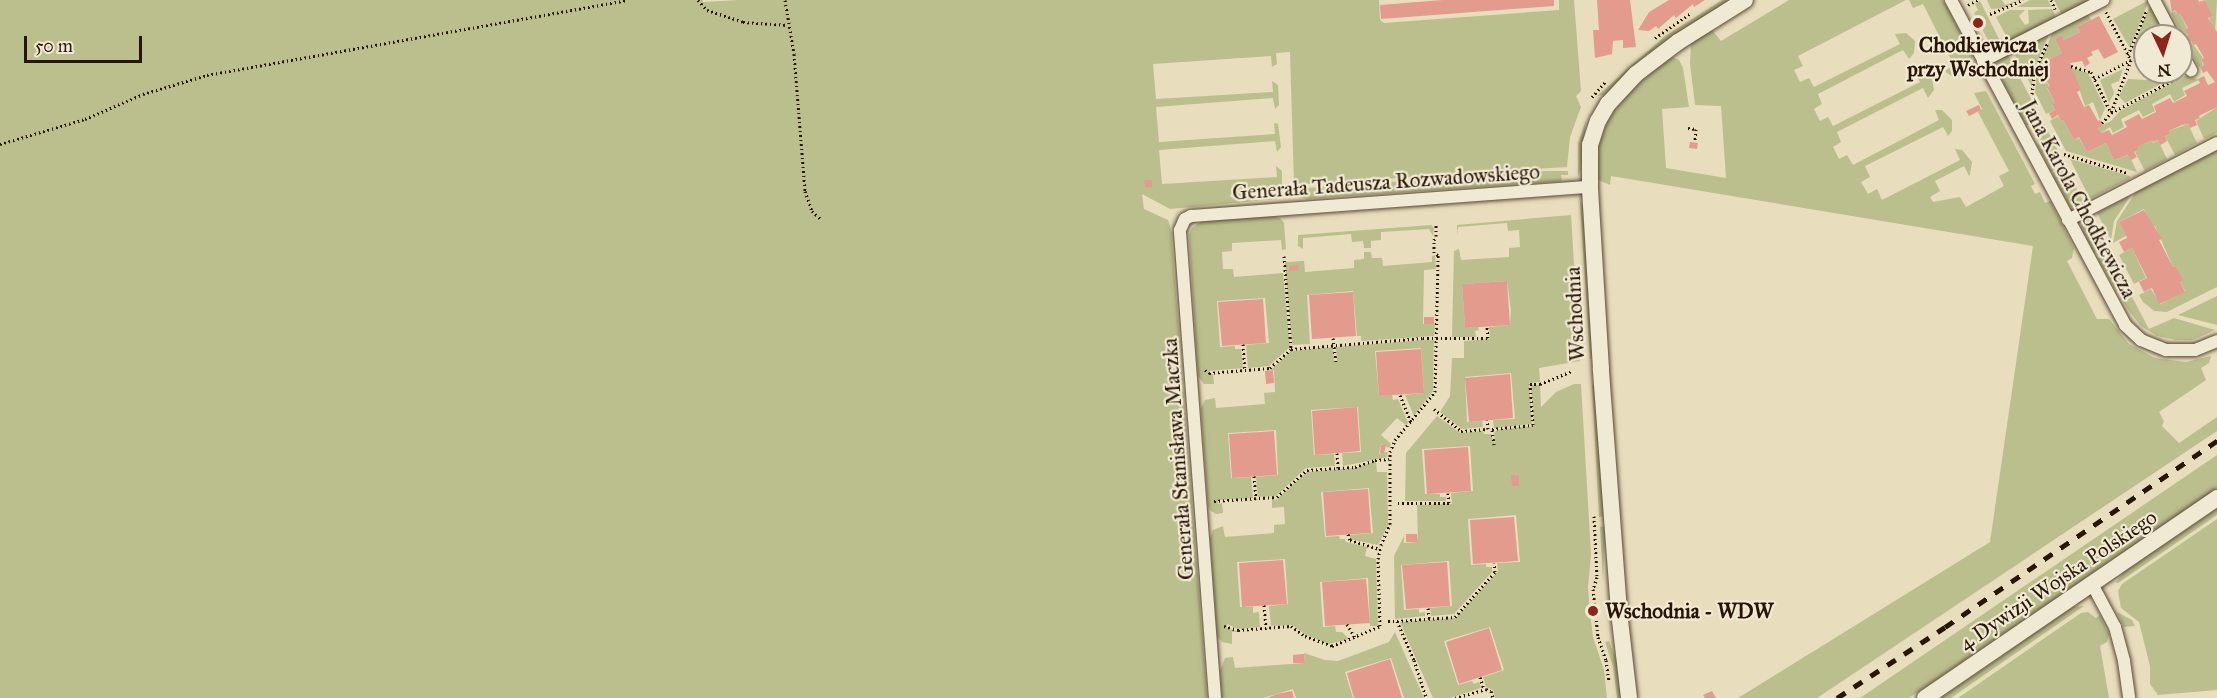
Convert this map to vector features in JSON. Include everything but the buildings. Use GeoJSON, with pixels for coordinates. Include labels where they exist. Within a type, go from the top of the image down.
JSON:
{"type":"FeatureCollection","features":[{"type":"Feature","properties":{"kind":"street","name":"Wschodnia"},"geometry":{"type":"LineString","coordinates":[[1629,698],[1612,533],[1589,160],[1594,132],[1615,95],[1660,54],[1745,0]]}},
{"type":"Feature","properties":{"kind":"street","name":"Jana Karola Chodkiewicza"},"geometry":{"type":"LineString","coordinates":[[1951,0],[2118,314],[2136,336],[2152,346],[2174,351],[2195,350],[2217,341]]}},
{"type":"Feature","properties":{"kind":"street"},"geometry":{"type":"LineString","coordinates":[[1983,61],[2102,1]]}},
{"type":"Feature","properties":{"kind":"street"},"geometry":{"type":"LineString","coordinates":[[2152,1],[2166,24]]}},
{"type":"Feature","properties":{"kind":"street"},"geometry":{"type":"LineString","coordinates":[[2068,220],[2217,143]]}},
{"type":"Feature","properties":{"kind":"street","name":"Generała Tadeusza Rozwadowskiego"},"geometry":{"type":"LineString","coordinates":[[1185,219],[1191,216],[1590,187]]}},
{"type":"Feature","properties":{"kind":"street","name":"Generała Stanisława Maczka"},"geometry":{"type":"LineString","coordinates":[[1185,219],[1180,230],[1215,698]]}},
{"type":"Feature","properties":{"kind":"street","name":"4 Dywizji Wojska Polskiego"},"geometry":{"type":"LineString","coordinates":[[1925,698],[2217,498]]}},
{"type":"Feature","properties":{"kind":"street"},"geometry":{"type":"LineString","coordinates":[[2092,584],[2115,627],[2124,661],[2129,698]]}},
{"type":"Feature","properties":{"kind":"path"},"geometry":{"type":"LineString","coordinates":[[0,144],[85,119],[143,94],[207,75],[626,0]]}},
{"type":"Feature","properties":{"kind":"path"},"geometry":{"type":"LineString","coordinates":[[698,0],[707,10],[743,22],[789,25]]}},
{"type":"Feature","properties":{"kind":"path"},"geometry":{"type":"LineString","coordinates":[[785,0],[794,54],[805,191],[812,211],[821,219]]}},
{"type":"Feature","properties":{"kind":"path"},"geometry":{"type":"LineString","coordinates":[[1990,14],[2023,0]]}},
{"type":"Feature","properties":{"kind":"path"},"geometry":{"type":"LineString","coordinates":[[2102,1],[2131,60]]}},
{"type":"Feature","properties":{"kind":"path"},"geometry":{"type":"LineString","coordinates":[[2128,55],[2152,1]]}},
{"type":"Feature","properties":{"kind":"path"},"geometry":{"type":"LineString","coordinates":[[2032,94],[2036,70],[2055,24]]}},
{"type":"Feature","properties":{"kind":"path"},"geometry":{"type":"LineString","coordinates":[[2094,79],[2131,60]]}},
{"type":"Feature","properties":{"kind":"path"},"geometry":{"type":"LineString","coordinates":[[2111,113],[2131,60]]}},
{"type":"Feature","properties":{"kind":"path"},"geometry":{"type":"LineString","coordinates":[[2071,66],[2091,72],[2111,113]]}},
{"type":"Feature","properties":{"kind":"path"},"geometry":{"type":"LineString","coordinates":[[2102,123],[2111,113],[2165,84]]}},
{"type":"Feature","properties":{"kind":"path"},"geometry":{"type":"LineString","coordinates":[[1688,128],[1696,129],[1695,140]]}},
{"type":"Feature","properties":{"kind":"path"},"geometry":{"type":"LineString","coordinates":[[2064,154],[2146,179]]}},
{"type":"Feature","properties":{"kind":"path"},"geometry":{"type":"LineString","coordinates":[[1227,626],[1238,630],[1291,626],[1305,636],[1332,646],[1376,630],[1380,624],[1379,549],[1390,524],[1389,459],[1395,440],[1434,395],[1438,255],[1434,252],[1436,223]]}},
{"type":"Feature","properties":{"kind":"path"},"geometry":{"type":"LineString","coordinates":[[1284,256],[1291,349]]}},
{"type":"Feature","properties":{"kind":"path"},"geometry":{"type":"LineString","coordinates":[[1209,373],[1270,368],[1291,349],[1436,338],[1488,338],[1487,327]]}},
{"type":"Feature","properties":{"kind":"path"},"geometry":{"type":"LineString","coordinates":[[1334,338],[1336,362]]}},
{"type":"Feature","properties":{"kind":"path"},"geometry":{"type":"LineString","coordinates":[[1243,345],[1245,370]]}},
{"type":"Feature","properties":{"kind":"path"},"geometry":{"type":"LineString","coordinates":[[1434,410],[1461,431],[1533,425],[1530,384],[1540,384],[1573,371]]}},
{"type":"Feature","properties":{"kind":"path"},"geometry":{"type":"LineString","coordinates":[[1400,395],[1411,422]]}},
{"type":"Feature","properties":{"kind":"path"},"geometry":{"type":"LineString","coordinates":[[1487,420],[1494,445]]}},
{"type":"Feature","properties":{"kind":"path"},"geometry":{"type":"LineString","coordinates":[[1337,453],[1338,468]]}},
{"type":"Feature","properties":{"kind":"path"},"geometry":{"type":"LineString","coordinates":[[1218,502],[1277,497],[1306,470],[1338,468],[1389,459]]}},
{"type":"Feature","properties":{"kind":"path"},"geometry":{"type":"LineString","coordinates":[[1254,476],[1256,499]]}},
{"type":"Feature","properties":{"kind":"path"},"geometry":{"type":"LineString","coordinates":[[1398,503],[1449,503],[1448,493]]}},
{"type":"Feature","properties":{"kind":"path"},"geometry":{"type":"LineString","coordinates":[[1348,534],[1350,540],[1379,549]]}},
{"type":"Feature","properties":{"kind":"path"},"geometry":{"type":"LineString","coordinates":[[1388,621],[1455,616],[1495,572],[1494,563]]}},
{"type":"Feature","properties":{"kind":"path"},"geometry":{"type":"LineString","coordinates":[[1593,589],[1598,637],[1606,660],[1610,688]]}},
{"type":"Feature","properties":{"kind":"path"},"geometry":{"type":"LineString","coordinates":[[1264,605],[1266,628]]}},
{"type":"Feature","properties":{"kind":"path"},"geometry":{"type":"LineString","coordinates":[[1428,608],[1428,618]]}},
{"type":"Feature","properties":{"kind":"path"},"geometry":{"type":"LineString","coordinates":[[1397,621],[1414,660],[1426,698]]}},
{"type":"Feature","properties":{"kind":"path"},"geometry":{"type":"LineString","coordinates":[[1347,624],[1355,638]]}},
{"type":"Feature","properties":{"kind":"path"},"geometry":{"type":"LineString","coordinates":[[1480,677],[1484,689]]}},
{"type":"Feature","properties":{"kind":"path"},"geometry":{"type":"LineString","coordinates":[[1455,698],[1484,689],[1491,691],[1493,698]]}},
{"type":"Feature","properties":{"kind":"green space"},"geometry":{"type":"Polygon","coordinates":[[[0,0],[703,0],[703,2],[739,0],[1379,0],[1380,20],[1384,23],[1559,10],[1559,0],[1574,0],[1581,91],[1576,96],[1581,107],[1570,137],[1567,167],[1294,185],[1290,52],[1276,53],[1277,64],[1272,67],[1271,56],[1153,64],[1156,99],[1273,92],[1272,81],[1278,85],[1279,105],[1275,109],[1273,98],[1156,107],[1159,142],[1275,134],[1274,123],[1278,124],[1281,147],[1277,152],[1275,141],[1159,150],[1162,184],[1277,177],[1276,166],[1282,171],[1282,193],[1278,199],[1170,209],[1142,194],[1144,209],[1168,220],[1171,230],[1207,698],[0,698],[0,0]]]}},
{"type":"Feature","properties":{"kind":"green space"},"geometry":{"type":"Polygon","coordinates":[[[1722,0],[1730,0],[1672,36],[1638,61],[1605,95],[1597,96],[1665,36],[1722,0]]]}},
{"type":"Feature","properties":{"kind":"green space"},"geometry":{"type":"Polygon","coordinates":[[[1789,0],[1906,0],[1798,56],[1803,66],[1794,70],[1800,82],[1809,78],[1814,87],[1900,44],[1895,34],[1906,33],[1915,41],[1914,53],[1909,59],[1903,50],[1818,94],[1822,104],[1814,109],[1820,121],[1828,117],[1833,126],[1920,82],[1915,72],[1923,71],[1932,78],[1934,90],[1928,98],[1923,88],[1837,132],[1841,142],[1833,147],[1839,159],[1847,155],[1853,165],[1939,120],[1935,110],[1942,110],[1952,120],[1952,131],[1948,136],[1943,127],[1865,166],[1870,177],[1861,182],[1868,194],[1877,189],[1882,200],[1960,160],[1955,149],[1962,150],[1972,162],[1969,176],[1964,166],[1935,181],[1940,191],[1930,197],[1933,202],[1960,197],[1966,207],[2004,186],[1999,176],[2009,171],[1978,112],[1982,109],[1974,93],[1986,91],[2035,184],[2031,186],[2035,194],[2040,192],[2045,203],[2050,201],[2074,248],[2072,258],[2067,261],[2097,319],[2109,319],[2129,344],[2155,358],[2186,362],[2211,356],[2209,363],[2201,368],[2206,380],[2159,412],[2164,421],[2162,426],[2179,443],[2217,417],[2217,431],[1817,698],[1738,698],[1990,542],[2033,246],[1611,176],[1610,185],[1599,180],[1597,177],[1599,146],[1608,119],[1631,91],[1672,57],[1679,60],[1683,68],[1689,107],[1662,109],[1666,168],[1726,178],[1721,106],[1695,105],[1690,64],[1691,43],[1711,29],[1721,41],[1789,0]]]}},
{"type":"Feature","properties":{"kind":"green space"},"geometry":{"type":"Polygon","coordinates":[[[1909,0],[1943,0],[1972,54],[1972,64],[1965,74],[1955,78],[1945,71],[1954,65],[1923,4],[1913,8],[1909,0]]]}},
{"type":"Feature","properties":{"kind":"green space"},"geometry":{"type":"Polygon","coordinates":[[[1987,0],[2002,0],[2005,5],[2019,0],[2004,8],[1991,9],[1987,0]]]}},
{"type":"Feature","properties":{"kind":"green space"},"geometry":{"type":"Polygon","coordinates":[[[2030,0],[2048,0],[2051,7],[2017,7],[2030,0]]]}},
{"type":"Feature","properties":{"kind":"green space"},"geometry":{"type":"Polygon","coordinates":[[[2054,0],[2094,0],[2062,15],[2054,0]]]}},
{"type":"Feature","properties":{"kind":"green space"},"geometry":{"type":"Polygon","coordinates":[[[2149,0],[2140,24],[2133,24],[2133,40],[2130,48],[2113,19],[2149,0]]]}},
{"type":"Feature","properties":{"kind":"green space"},"geometry":{"type":"Polygon","coordinates":[[[2205,0],[2217,0],[2215,32],[2209,18],[2213,16],[2205,0]]]}},
{"type":"Feature","properties":{"kind":"green space"},"geometry":{"type":"Polygon","coordinates":[[[1980,1],[2003,47],[1993,50],[1974,13],[1978,10],[1975,4],[1980,1]]]}},
{"type":"Feature","properties":{"kind":"green space"},"geometry":{"type":"Polygon","coordinates":[[[2151,3],[2159,24],[2143,24],[2151,3]]]}},
{"type":"Feature","properties":{"kind":"green space"},"geometry":{"type":"Polygon","coordinates":[[[2052,9],[2056,18],[2010,43],[1996,17],[2010,10],[2025,10],[2019,16],[2025,25],[2029,23],[2028,10],[2052,9]]]}},
{"type":"Feature","properties":{"kind":"green space"},"geometry":{"type":"Polygon","coordinates":[[[2175,11],[2178,15],[2180,14],[2185,24],[2177,24],[2171,13],[2175,11]]]}},
{"type":"Feature","properties":{"kind":"green space"},"geometry":{"type":"Polygon","coordinates":[[[2087,13],[2091,20],[2077,27],[2080,32],[2064,40],[2062,35],[2055,39],[2062,53],[2047,60],[2049,65],[2039,70],[2049,86],[2047,88],[2055,103],[2052,105],[2055,110],[2046,114],[2035,92],[2037,71],[2054,29],[2087,13]]]}},
{"type":"Feature","properties":{"kind":"green space"},"geometry":{"type":"Polygon","coordinates":[[[2050,32],[2033,71],[2032,87],[2013,51],[2050,32]]]}},
{"type":"Feature","properties":{"kind":"green space"},"geometry":{"type":"Polygon","coordinates":[[[2193,44],[2203,58],[2201,59],[2203,65],[2199,67],[2193,55],[2193,44]]]}},
{"type":"Feature","properties":{"kind":"green space"},"geometry":{"type":"Polygon","coordinates":[[[2007,53],[2041,118],[2026,126],[1995,66],[1997,60],[2007,53]]]}},
{"type":"Feature","properties":{"kind":"green space"},"geometry":{"type":"Polygon","coordinates":[[[2072,68],[2088,73],[2105,108],[2100,120],[2093,102],[2085,106],[2072,68]]]}},
{"type":"Feature","properties":{"kind":"green space"},"geometry":{"type":"Polygon","coordinates":[[[2123,69],[2119,81],[2111,84],[2114,93],[2109,103],[2100,80],[2123,69]]]}},
{"type":"Feature","properties":{"kind":"green space"},"geometry":{"type":"Polygon","coordinates":[[[2128,79],[2133,79],[2133,84],[2161,84],[2125,103],[2119,96],[2128,79]]]}},
{"type":"Feature","properties":{"kind":"green space"},"geometry":{"type":"Polygon","coordinates":[[[2170,84],[2190,84],[2182,88],[2185,95],[2174,102],[2170,94],[2152,104],[2155,111],[2143,117],[2139,110],[2121,119],[2124,127],[2113,133],[2110,127],[2101,133],[2098,128],[2111,121],[2120,111],[2170,84]]]}},
{"type":"Feature","properties":{"kind":"green space"},"geometry":{"type":"Polygon","coordinates":[[[2217,107],[2217,133],[2204,139],[2196,121],[2217,107]]]}},
{"type":"Feature","properties":{"kind":"green space"},"geometry":{"type":"Polygon","coordinates":[[[2058,116],[2061,121],[2063,120],[2074,140],[2079,138],[2087,152],[2106,143],[2114,160],[2129,155],[2137,172],[2066,151],[2050,121],[2058,116]]]}},
{"type":"Feature","properties":{"kind":"green space"},"geometry":{"type":"Polygon","coordinates":[[[1586,120],[1581,169],[1578,176],[1578,143],[1586,120]]]}},
{"type":"Feature","properties":{"kind":"green space"},"geometry":{"type":"Polygon","coordinates":[[[2044,124],[2064,162],[2051,172],[2037,144],[2041,142],[2036,130],[2044,124]]]}},
{"type":"Feature","properties":{"kind":"green space"},"geometry":{"type":"Polygon","coordinates":[[[2188,124],[2197,143],[2175,155],[2165,136],[2170,134],[2169,131],[2188,124]]]}},
{"type":"Feature","properties":{"kind":"green space"},"geometry":{"type":"Polygon","coordinates":[[[2152,140],[2153,143],[2158,140],[2167,159],[2145,171],[2135,152],[2139,150],[2138,147],[2152,140]]]}},
{"type":"Feature","properties":{"kind":"green space"},"geometry":{"type":"Polygon","coordinates":[[[2217,150],[2217,287],[2167,312],[2154,311],[2143,302],[2139,295],[2151,289],[2160,304],[2185,291],[2180,282],[2182,280],[2176,266],[2173,267],[2155,226],[2153,227],[2144,209],[2119,222],[2126,236],[2113,243],[2117,221],[2136,192],[2217,150]]]}},
{"type":"Feature","properties":{"kind":"green space"},"geometry":{"type":"Polygon","coordinates":[[[2070,159],[2130,176],[2130,178],[2090,199],[2070,159]]]}},
{"type":"Feature","properties":{"kind":"green space"},"geometry":{"type":"Polygon","coordinates":[[[2065,165],[2085,205],[2080,208],[2070,207],[2052,174],[2065,165]]]}},
{"type":"Feature","properties":{"kind":"green space"},"geometry":{"type":"Polygon","coordinates":[[[1535,171],[1568,171],[1568,175],[1561,175],[1562,181],[1308,199],[1299,197],[1294,189],[1535,171]]]}},
{"type":"Feature","properties":{"kind":"green space"},"geometry":{"type":"Polygon","coordinates":[[[2131,195],[2114,221],[2111,240],[2097,213],[2131,195]]]}},
{"type":"Feature","properties":{"kind":"green space"},"geometry":{"type":"Polygon","coordinates":[[[1580,201],[1583,208],[1592,356],[1590,360],[1580,201]]]}},
{"type":"Feature","properties":{"kind":"green space"},"geometry":{"type":"Polygon","coordinates":[[[1571,215],[1580,361],[1539,368],[1540,382],[1529,383],[1532,424],[1494,428],[1493,420],[1515,419],[1511,373],[1465,377],[1467,422],[1482,421],[1483,427],[1462,429],[1440,412],[1450,396],[1452,358],[1464,358],[1464,341],[1490,339],[1489,327],[1510,325],[1511,310],[1507,281],[1462,284],[1465,328],[1478,327],[1479,330],[1475,331],[1476,337],[1452,337],[1454,251],[1459,249],[1461,260],[1509,257],[1509,248],[1520,247],[1519,230],[1508,231],[1507,223],[1458,227],[1457,236],[1457,225],[1571,215]]]}},
{"type":"Feature","properties":{"kind":"green space"},"geometry":{"type":"Polygon","coordinates":[[[1272,216],[1280,218],[1284,223],[1286,249],[1282,250],[1281,240],[1232,243],[1232,251],[1222,252],[1223,269],[1233,269],[1234,277],[1283,273],[1290,347],[1269,366],[1248,368],[1246,345],[1269,343],[1265,298],[1217,301],[1220,347],[1235,346],[1235,349],[1241,349],[1243,368],[1209,371],[1209,375],[1213,374],[1214,384],[1204,384],[1198,376],[1189,235],[1192,228],[1202,221],[1272,216]]]}},
{"type":"Feature","properties":{"kind":"green space"},"geometry":{"type":"Polygon","coordinates":[[[2091,216],[2106,247],[2094,253],[2080,227],[2084,220],[2091,216]]]}},
{"type":"Feature","properties":{"kind":"green space"},"geometry":{"type":"Polygon","coordinates":[[[1431,225],[1434,228],[1433,236],[1429,229],[1381,232],[1381,240],[1371,241],[1371,248],[1364,248],[1363,241],[1352,242],[1351,234],[1303,238],[1303,249],[1298,246],[1298,235],[1431,225]]]}},
{"type":"Feature","properties":{"kind":"green space"},"geometry":{"type":"Polygon","coordinates":[[[2132,248],[2146,278],[2134,284],[2119,255],[2132,248]]]}},
{"type":"Feature","properties":{"kind":"green space"},"geometry":{"type":"Polygon","coordinates":[[[1364,252],[1371,252],[1372,258],[1382,258],[1383,266],[1432,262],[1432,256],[1435,255],[1436,269],[1424,270],[1423,324],[1435,324],[1434,336],[1361,341],[1361,336],[1357,336],[1353,291],[1307,295],[1310,344],[1292,345],[1285,262],[1304,261],[1305,272],[1354,268],[1354,260],[1364,259],[1364,252]]]}},
{"type":"Feature","properties":{"kind":"green space"},"geometry":{"type":"Polygon","coordinates":[[[2109,253],[2127,288],[2117,292],[2098,259],[2109,253]]]}},
{"type":"Feature","properties":{"kind":"green space"},"geometry":{"type":"Polygon","coordinates":[[[2130,293],[2149,329],[2174,318],[2215,330],[2193,340],[2176,340],[2157,336],[2141,326],[2129,311],[2121,298],[2130,293]]]}},
{"type":"Feature","properties":{"kind":"green space"},"geometry":{"type":"Polygon","coordinates":[[[2217,296],[2217,325],[2178,315],[2217,296]]]}},
{"type":"Feature","properties":{"kind":"green space"},"geometry":{"type":"Polygon","coordinates":[[[1434,340],[1433,391],[1414,416],[1405,395],[1424,393],[1421,348],[1375,351],[1379,396],[1392,395],[1393,400],[1398,399],[1408,423],[1406,425],[1397,418],[1381,435],[1391,444],[1389,448],[1381,444],[1379,454],[1388,452],[1387,457],[1343,466],[1342,453],[1361,452],[1358,407],[1311,410],[1314,455],[1334,454],[1335,466],[1306,468],[1276,496],[1258,497],[1256,477],[1278,475],[1276,430],[1228,433],[1231,478],[1251,477],[1253,498],[1218,500],[1218,504],[1222,503],[1223,513],[1216,514],[1211,511],[1208,506],[1201,408],[1205,400],[1215,398],[1216,408],[1265,404],[1264,393],[1275,392],[1274,370],[1271,370],[1291,351],[1333,347],[1334,361],[1337,361],[1336,347],[1434,340]]]}},
{"type":"Feature","properties":{"kind":"green space"},"geometry":{"type":"Polygon","coordinates":[[[1574,384],[1581,384],[1591,554],[1588,588],[1590,612],[1593,637],[1604,670],[1607,698],[1495,698],[1493,690],[1486,687],[1483,677],[1504,670],[1490,627],[1444,641],[1458,685],[1472,681],[1474,684],[1479,682],[1481,688],[1450,698],[1433,698],[1400,622],[1456,618],[1498,571],[1497,563],[1520,562],[1516,515],[1468,519],[1471,565],[1486,564],[1486,567],[1492,567],[1492,572],[1454,614],[1431,616],[1430,608],[1452,606],[1449,561],[1401,565],[1404,610],[1419,609],[1419,613],[1425,612],[1425,616],[1395,619],[1394,556],[1404,536],[1404,543],[1418,542],[1417,505],[1452,504],[1451,493],[1473,491],[1470,446],[1422,449],[1425,494],[1440,494],[1440,497],[1446,497],[1446,501],[1405,501],[1406,453],[1437,416],[1460,433],[1483,431],[1484,434],[1491,434],[1495,445],[1494,433],[1497,430],[1534,426],[1531,385],[1540,385],[1541,407],[1556,392],[1574,384]]]}},
{"type":"Feature","properties":{"kind":"green space"},"geometry":{"type":"Polygon","coordinates":[[[1592,384],[1595,388],[1604,516],[1599,517],[1592,384]]]}},
{"type":"Feature","properties":{"kind":"green space"},"geometry":{"type":"Polygon","coordinates":[[[2217,455],[2217,488],[1909,698],[1860,698],[2217,455]]]}},
{"type":"Feature","properties":{"kind":"green space"},"geometry":{"type":"Polygon","coordinates":[[[1376,461],[1377,472],[1387,472],[1388,525],[1378,545],[1350,539],[1350,535],[1373,533],[1369,488],[1321,492],[1325,537],[1339,536],[1346,542],[1367,547],[1365,556],[1376,559],[1378,626],[1370,626],[1368,578],[1320,582],[1323,627],[1335,626],[1336,632],[1342,632],[1349,639],[1329,644],[1306,635],[1292,625],[1271,626],[1269,606],[1288,604],[1285,559],[1237,562],[1240,607],[1253,607],[1253,613],[1259,612],[1260,627],[1238,629],[1227,624],[1227,628],[1239,632],[1232,632],[1232,644],[1222,642],[1217,636],[1210,538],[1213,530],[1223,526],[1225,537],[1274,533],[1274,525],[1285,524],[1284,507],[1272,508],[1272,500],[1277,499],[1307,472],[1355,468],[1376,461]]]}},
{"type":"Feature","properties":{"kind":"green space"},"geometry":{"type":"Polygon","coordinates":[[[2217,509],[2217,515],[2118,583],[2116,582],[2124,572],[2217,509]]]}},
{"type":"Feature","properties":{"kind":"green space"},"geometry":{"type":"Polygon","coordinates":[[[2217,519],[2217,690],[2158,695],[2150,684],[2150,666],[2139,622],[2121,608],[2118,591],[2122,584],[2217,519]]]}},
{"type":"Feature","properties":{"kind":"green space"},"geometry":{"type":"Polygon","coordinates":[[[1605,526],[1605,533],[1603,581],[1600,527],[1605,526]]]}},
{"type":"Feature","properties":{"kind":"green space"},"geometry":{"type":"Polygon","coordinates":[[[2084,606],[1951,698],[1941,698],[2073,607],[2084,606]]]}},
{"type":"Feature","properties":{"kind":"green space"},"geometry":{"type":"Polygon","coordinates":[[[2088,612],[2096,618],[2100,615],[2109,635],[2107,642],[2100,646],[2109,698],[1958,698],[2081,613],[2088,612]]]}},
{"type":"Feature","properties":{"kind":"green space"},"geometry":{"type":"Polygon","coordinates":[[[2117,612],[2132,620],[2135,626],[2124,627],[2117,612]]]}},
{"type":"Feature","properties":{"kind":"green space"},"geometry":{"type":"Polygon","coordinates":[[[1395,632],[1424,698],[1404,698],[1391,658],[1345,672],[1353,698],[1296,698],[1293,689],[1263,698],[1222,698],[1220,671],[1225,658],[1233,657],[1235,668],[1305,663],[1304,653],[1325,660],[1338,661],[1389,642],[1395,632]]]}},
{"type":"Feature","properties":{"kind":"green space"},"geometry":{"type":"Polygon","coordinates":[[[1609,641],[1617,662],[1622,698],[1617,698],[1613,667],[1605,642],[1609,641]]]}},
{"type":"Feature","properties":{"kind":"railway"},"geometry":{"type":"LineString","coordinates":[[1837,698],[2217,441]]}},
{"type":"Feature","properties":{"kind":"place","name":"Chodkiewicza przy Wschodniej"},"geometry":{"type":"Point","coordinates":[1978,23]}},
{"type":"Feature","properties":{"kind":"place","name":"Wschodnia - WDW"},"geometry":{"type":"Point","coordinates":[1593,611]}}]}
